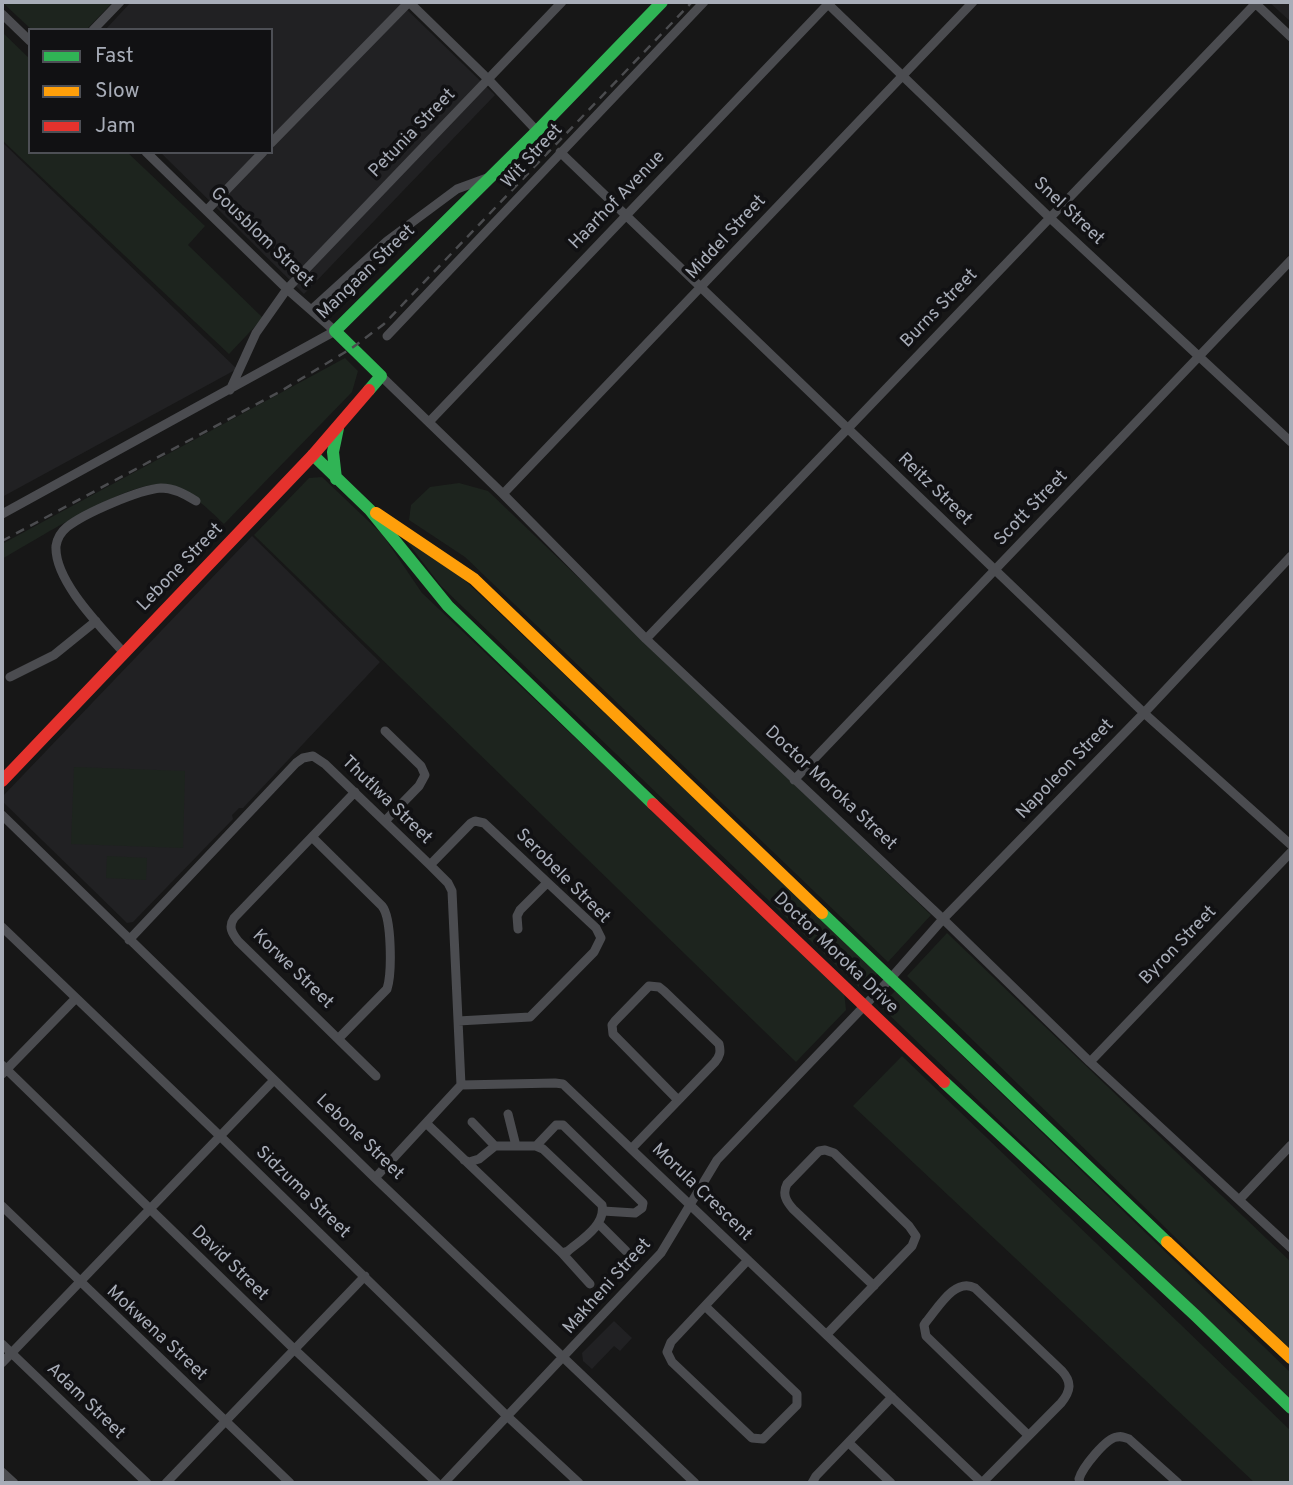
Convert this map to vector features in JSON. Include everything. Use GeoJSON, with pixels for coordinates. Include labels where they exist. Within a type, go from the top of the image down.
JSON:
{"type":"FeatureCollection","features":[{"type":"Feature","properties":{"kind":"street"},"geometry":{"type":"LineString","coordinates":[[95,28],[120,2]]}},
{"type":"Feature","properties":{"kind":"street"},"geometry":{"type":"LineString","coordinates":[[273,141],[409,2],[537,131]]}},
{"type":"Feature","properties":{"kind":"street","name":"Petunia Street"},"geometry":{"type":"LineString","coordinates":[[230,390],[256,333],[287,289],[562,2]]}},
{"type":"Feature","properties":{"kind":"street","name":"Mangaan Street"},"geometry":{"type":"LineString","coordinates":[[2,514],[335,331],[537,131],[662,2]]}},
{"type":"Feature","properties":{"kind":"street","name":"Wit Street"},"geometry":{"type":"LineString","coordinates":[[387,336],[704,2]]}},
{"type":"Feature","properties":{"kind":"street","name":"Snel Street"},"geometry":{"type":"LineString","coordinates":[[828,2],[1049,217],[1291,442]]}},
{"type":"Feature","properties":{"kind":"street","name":"Haarhof Avenue"},"geometry":{"type":"LineString","coordinates":[[429,422],[828,2]]}},
{"type":"Feature","properties":{"kind":"street","name":"Middel Street"},"geometry":{"type":"LineString","coordinates":[[503,494],[973,2]]}},
{"type":"Feature","properties":{"kind":"street"},"geometry":{"type":"LineString","coordinates":[[1255,2],[1291,37]]}},
{"type":"Feature","properties":{"kind":"street","name":"Burns Street"},"geometry":{"type":"LineString","coordinates":[[646,639],[1255,2]]}},
{"type":"Feature","properties":{"kind":"street"},"geometry":{"type":"LineString","coordinates":[[2,15],[28,39]]}},
{"type":"Feature","properties":{"kind":"street","name":"Reitz Street"},"geometry":{"type":"LineString","coordinates":[[560,152],[1144,713],[1291,845]]}},
{"type":"Feature","properties":{"kind":"street","name":"Gousblom Street"},"geometry":{"type":"LineString","coordinates":[[148,154],[352,348]]}},
{"type":"Feature","properties":{"kind":"street"},"geometry":{"type":"LineString","coordinates":[[207,210],[261,154]]}},
{"type":"Feature","properties":{"kind":"street"},"geometry":{"type":"LineString","coordinates":[[311,310],[387,241],[447,197],[472,182],[491,177]]}},
{"type":"Feature","properties":{"kind":"street","name":"Scott Street"},"geometry":{"type":"LineString","coordinates":[[794,780],[1291,260]]}},
{"type":"Feature","properties":{"kind":"street","name":"Doctor Moroka Street"},"geometry":{"type":"LineString","coordinates":[[352,348],[503,494],[646,639],[943,919],[1090,1062],[1291,1248]]}},
{"type":"Feature","properties":{"kind":"street","name":"Lebone Street"},"geometry":{"type":"LineString","coordinates":[[2,781],[313,455],[381,376]]}},
{"type":"Feature","properties":{"kind":"street"},"geometry":{"type":"LineString","coordinates":[[336,479],[333,452],[338,427]]}},
{"type":"Feature","properties":{"kind":"street","name":"Doctor Moroka Drive"},"geometry":{"type":"LineString","coordinates":[[313,455],[370,510],[448,606],[863,1007],[1291,1408]]}},
{"type":"Feature","properties":{"kind":"street"},"geometry":{"type":"LineString","coordinates":[[124,653],[96,621],[59,567],[57,543],[67,527],[117,502],[150,490],[173,489],[196,501]]}},
{"type":"Feature","properties":{"kind":"street","name":"Doctor Moroka Drive"},"geometry":{"type":"LineString","coordinates":[[370,510],[391,521],[474,579],[1291,1358]]}},
{"type":"Feature","properties":{"kind":"street","name":"Napoleon Street"},"geometry":{"type":"LineString","coordinates":[[863,1007],[943,919],[1144,713],[1291,556]]}},
{"type":"Feature","properties":{"kind":"street"},"geometry":{"type":"LineString","coordinates":[[10,677],[54,654],[96,621]]}},
{"type":"Feature","properties":{"kind":"street"},"geometry":{"type":"LineString","coordinates":[[385,731],[421,766],[425,775],[419,786],[385,821]]}},
{"type":"Feature","properties":{"kind":"street","name":"Thutlwa Street"},"geometry":{"type":"LineString","coordinates":[[129,940],[303,758],[313,756],[430,864],[452,891],[461,1085]]}},
{"type":"Feature","properties":{"kind":"street","name":"Korwe Street"},"geometry":{"type":"LineString","coordinates":[[355,792],[234,918],[231,930],[376,1076]]}},
{"type":"Feature","properties":{"kind":"street","name":"Lebone Street"},"geometry":{"type":"LineString","coordinates":[[2,815],[375,1178],[695,1483]]}},
{"type":"Feature","properties":{"kind":"street","name":"Serobele Street"},"geometry":{"type":"LineString","coordinates":[[430,864],[471,823],[480,821],[489,826],[599,932],[601,938],[597,948],[530,1017],[458,1021]]}},
{"type":"Feature","properties":{"kind":"street"},"geometry":{"type":"LineString","coordinates":[[312,837],[386,910],[389,922],[387,989],[339,1038]]}},
{"type":"Feature","properties":{"kind":"street","name":"Byron Street"},"geometry":{"type":"LineString","coordinates":[[1090,1062],[1291,852]]}},
{"type":"Feature","properties":{"kind":"street"},"geometry":{"type":"LineString","coordinates":[[518,929],[517,916],[520,910],[547,883]]}},
{"type":"Feature","properties":{"kind":"street","name":"Sidzuma Street"},"geometry":{"type":"LineString","coordinates":[[2,927],[579,1483]]}},
{"type":"Feature","properties":{"kind":"street"},"geometry":{"type":"LineString","coordinates":[[632,1148],[678,1100],[720,1056],[719,1044],[664,990],[649,986],[615,1021],[612,1034],[678,1100]]}},
{"type":"Feature","properties":{"kind":"street"},"geometry":{"type":"LineString","coordinates":[[3,1070],[76,998]]}},
{"type":"Feature","properties":{"kind":"street","name":"Makheni Street"},"geometry":{"type":"LineString","coordinates":[[444,1483],[662,1253],[717,1160],[863,1007]]}},
{"type":"Feature","properties":{"kind":"street","name":"David Street"},"geometry":{"type":"LineString","coordinates":[[3,1070],[437,1483]]}},
{"type":"Feature","properties":{"kind":"street"},"geometry":{"type":"LineString","coordinates":[[2,1363],[274,1080]]}},
{"type":"Feature","properties":{"kind":"street","name":"Morula Crescent"},"geometry":{"type":"LineString","coordinates":[[461,1085],[563,1084],[982,1483]]}},
{"type":"Feature","properties":{"kind":"street"},"geometry":{"type":"LineString","coordinates":[[375,1178],[461,1085]]}},
{"type":"Feature","properties":{"kind":"street"},"geometry":{"type":"LineString","coordinates":[[508,1114],[516,1146]]}},
{"type":"Feature","properties":{"kind":"street"},"geometry":{"type":"LineString","coordinates":[[472,1122],[495,1146]]}},
{"type":"Feature","properties":{"kind":"street"},"geometry":{"type":"LineString","coordinates":[[427,1124],[562,1253],[590,1284]]}},
{"type":"Feature","properties":{"kind":"street"},"geometry":{"type":"LineString","coordinates":[[536,1146],[556,1125],[563,1125],[643,1203],[642,1208],[635,1213],[603,1211]]}},
{"type":"Feature","properties":{"kind":"street"},"geometry":{"type":"LineString","coordinates":[[1240,1199],[1291,1145]]}},
{"type":"Feature","properties":{"kind":"street"},"geometry":{"type":"LineString","coordinates":[[464,1160],[469,1162],[479,1159],[495,1146],[536,1146],[543,1149],[579,1183],[601,1205],[603,1211],[598,1223],[568,1251],[562,1253]]}},
{"type":"Feature","properties":{"kind":"street"},"geometry":{"type":"LineString","coordinates":[[827,1334],[874,1286],[912,1246],[916,1236],[834,1153],[820,1151],[787,1184],[785,1198],[793,1209],[874,1286]]}},
{"type":"Feature","properties":{"kind":"street","name":"Mokwena Street"},"geometry":{"type":"LineString","coordinates":[[2,1206],[290,1483]]}},
{"type":"Feature","properties":{"kind":"street"},"geometry":{"type":"LineString","coordinates":[[598,1223],[626,1251]]}},
{"type":"Feature","properties":{"kind":"street"},"geometry":{"type":"LineString","coordinates":[[706,1307],[797,1394],[797,1405],[763,1440],[752,1438],[669,1358],[667,1347],[748,1260]]}},
{"type":"Feature","properties":{"kind":"street"},"geometry":{"type":"LineString","coordinates":[[166,1483],[365,1276]]}},
{"type":"Feature","properties":{"kind":"street"},"geometry":{"type":"LineString","coordinates":[[982,1483],[1067,1396],[1069,1390],[1067,1377],[975,1288],[967,1285],[958,1287],[926,1321],[926,1336],[1028,1435]]}},
{"type":"Feature","properties":{"kind":"street","name":"Adam Street"},"geometry":{"type":"LineString","coordinates":[[2,1344],[147,1483]]}},
{"type":"Feature","properties":{"kind":"street"},"geometry":{"type":"LineString","coordinates":[[812,1483],[892,1397]]}},
{"type":"Feature","properties":{"kind":"street"},"geometry":{"type":"LineString","coordinates":[[1080,1483],[1083,1469],[1110,1440],[1120,1436],[1129,1439],[1178,1483]]}},
{"type":"Feature","properties":{"kind":"street"},"geometry":{"type":"LineString","coordinates":[[849,1443],[891,1483]]}},
{"type":"Feature","properties":{"kind":"street"},"geometry":{"type":"LineString","coordinates":[[2,1472],[14,1483]]}},
{"type":"Feature","properties":{"kind":"shaded area"},"geometry":{"type":"Polygon","coordinates":[[[2,2],[113,2],[88,28],[30,28],[2,2]]]}},
{"type":"Feature","properties":{"kind":"shaded area"},"geometry":{"type":"Polygon","coordinates":[[[131,2],[399,2],[495,95],[304,294],[162,154],[273,154],[273,28],[107,28],[131,2]]]}},
{"type":"Feature","properties":{"kind":"shaded area"},"geometry":{"type":"Polygon","coordinates":[[[1269,2],[1291,2],[1291,22],[1269,2]]]}},
{"type":"Feature","properties":{"kind":"shaded area"},"geometry":{"type":"Polygon","coordinates":[[[2,32],[28,57],[28,154],[129,154],[205,226],[188,245],[263,318],[229,354],[2,140],[2,32]]]}},
{"type":"Feature","properties":{"kind":"shaded area"},"geometry":{"type":"Polygon","coordinates":[[[2,142],[237,369],[2,497],[2,142]]]}},
{"type":"Feature","properties":{"kind":"shaded area"},"geometry":{"type":"Polygon","coordinates":[[[345,358],[358,371],[352,392],[224,524],[196,499],[180,490],[162,485],[147,486],[106,501],[2,559],[2,544],[345,358]]]}},
{"type":"Feature","properties":{"kind":"shaded area"},"geometry":{"type":"Polygon","coordinates":[[[322,477],[382,534],[422,593],[844,992],[846,1010],[796,1062],[254,535],[309,478],[322,477]]]}},
{"type":"Feature","properties":{"kind":"shaded area"},"geometry":{"type":"Polygon","coordinates":[[[459,483],[488,491],[931,915],[888,962],[465,557],[409,520],[411,505],[430,487],[459,483]]]}},
{"type":"Feature","properties":{"kind":"shaded area"},"geometry":{"type":"Polygon","coordinates":[[[401,534],[455,571],[878,973],[862,990],[441,586],[401,534]]]}},
{"type":"Feature","properties":{"kind":"shaded area"},"geometry":{"type":"Polygon","coordinates":[[[252,536],[380,662],[243,808],[239,808],[232,815],[233,819],[133,922],[127,923],[2,801],[2,797],[252,536]]]}},
{"type":"Feature","properties":{"kind":"shaded area"},"geometry":{"type":"Polygon","coordinates":[[[74,767],[185,771],[183,848],[71,844],[74,767]]]}},
{"type":"Feature","properties":{"kind":"shaded area"},"geometry":{"type":"Polygon","coordinates":[[[107,856],[147,858],[146,880],[106,878],[107,856]]]}},
{"type":"Feature","properties":{"kind":"shaded area"},"geometry":{"type":"Polygon","coordinates":[[[947,933],[1291,1262],[1291,1350],[907,976],[947,933]]]}},
{"type":"Feature","properties":{"kind":"shaded area"},"geometry":{"type":"Polygon","coordinates":[[[895,991],[1291,1373],[1291,1401],[880,1006],[895,991]]]}},
{"type":"Feature","properties":{"kind":"shaded area"},"geometry":{"type":"Polygon","coordinates":[[[902,1056],[1291,1431],[1291,1483],[1255,1483],[853,1106],[902,1056]]]}},
{"type":"Feature","properties":{"kind":"shaded area"},"geometry":{"type":"Polygon","coordinates":[[[614,1321],[632,1338],[620,1351],[614,1346],[592,1369],[583,1361],[582,1353],[614,1321]]]}},
{"type":"Feature","properties":{"kind":"railway"},"geometry":{"type":"LineString","coordinates":[[2,541],[281,391],[352,348],[384,324],[692,2]]}},
{"type":"Feature","properties":{"kind":"traffic: fast"},"geometry":{"type":"LineString","coordinates":[[369,390],[381,376],[335,331],[537,131],[662,2]]}},
{"type":"Feature","properties":{"kind":"traffic: fast"},"geometry":{"type":"LineString","coordinates":[[336,479],[333,452],[338,428]]}},
{"type":"Feature","properties":{"kind":"traffic: fast"},"geometry":{"type":"LineString","coordinates":[[313,455],[370,510],[448,606],[653,804]]}},
{"type":"Feature","properties":{"kind":"traffic: fast"},"geometry":{"type":"LineString","coordinates":[[822,913],[1167,1242]]}},
{"type":"Feature","properties":{"kind":"traffic: fast"},"geometry":{"type":"LineString","coordinates":[[944,1082],[1291,1408]]}},
{"type":"Feature","properties":{"kind":"traffic: slow"},"geometry":{"type":"LineString","coordinates":[[376,513],[474,579],[822,913]]}},
{"type":"Feature","properties":{"kind":"traffic: slow"},"geometry":{"type":"LineString","coordinates":[[1167,1242],[1291,1358]]}},
{"type":"Feature","properties":{"kind":"traffic: jam"},"geometry":{"type":"LineString","coordinates":[[2,781],[313,455],[369,390]]}},
{"type":"Feature","properties":{"kind":"traffic: jam"},"geometry":{"type":"LineString","coordinates":[[653,804],[944,1082]]}}]}
